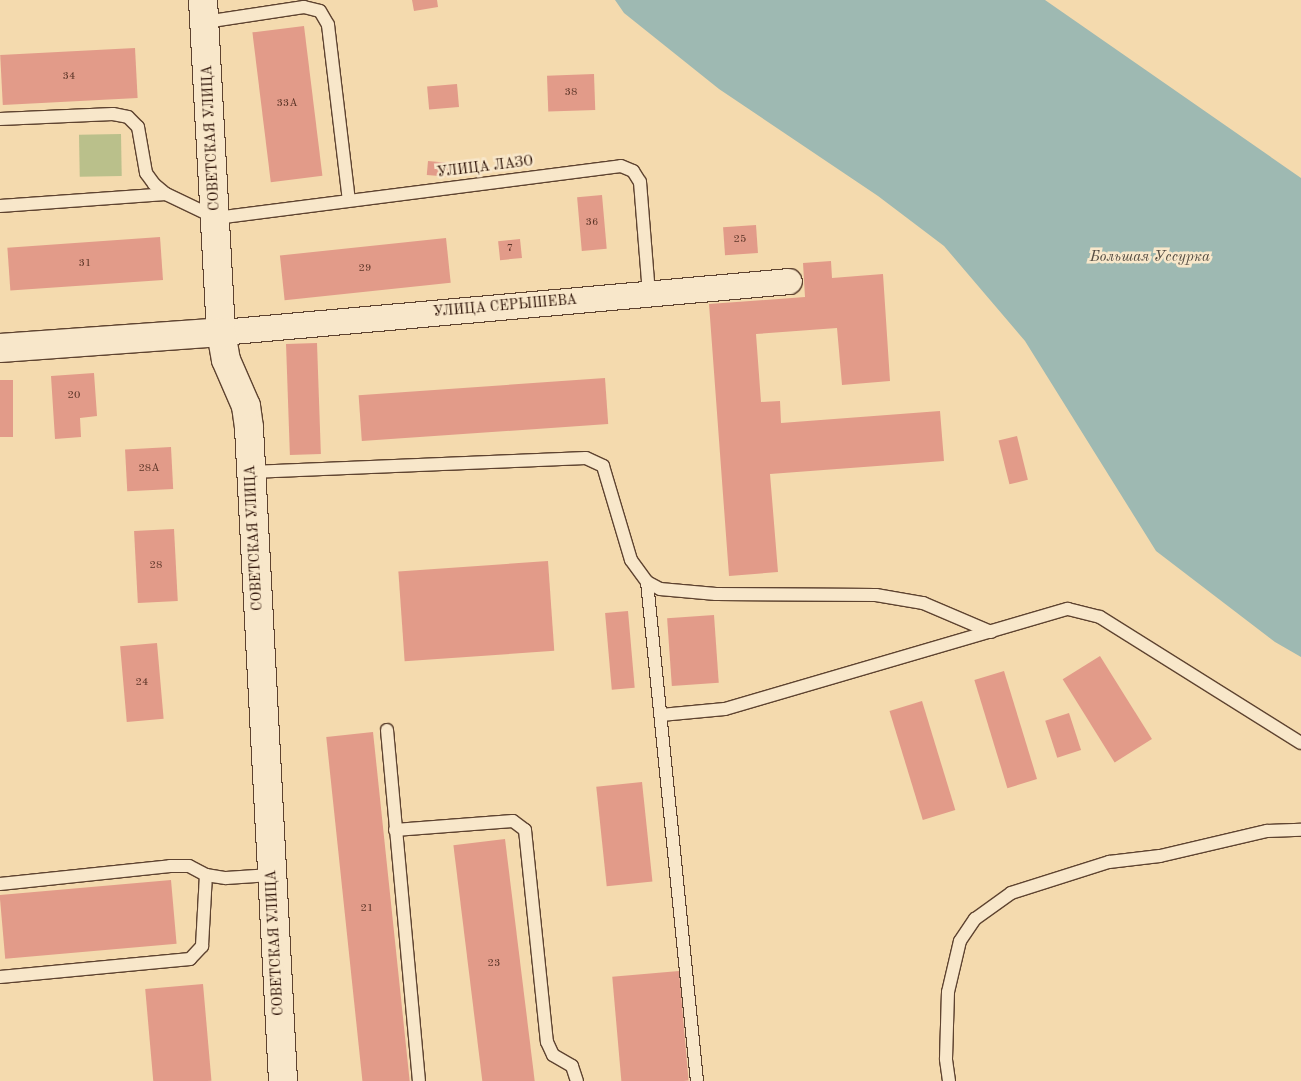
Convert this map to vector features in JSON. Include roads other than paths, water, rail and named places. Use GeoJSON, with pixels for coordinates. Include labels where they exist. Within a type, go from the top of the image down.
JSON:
{"type":"FeatureCollection","features":[{"type":"Feature","properties":{"kind":"main road","name":"СОВЕТСКАЯ УЛИЦА"},"geometry":{"type":"LineString","coordinates":[[204,11],[221,332],[226,360],[246,406],[251,472],[283,1081]]}},
{"type":"Feature","properties":{"kind":"main road"},"geometry":{"type":"LineString","coordinates":[[0,348],[221,332]]}},
{"type":"Feature","properties":{"kind":"street","name":"УЛИЦА СЕРЫШЕВА"},"geometry":{"type":"LineString","coordinates":[[221,332],[789,281]]}},
{"type":"Feature","properties":{"kind":"lane"},"geometry":{"type":"LineString","coordinates":[[204,11],[304,7],[320,12],[328,25],[349,200]]}},
{"type":"Feature","properties":{"kind":"lane"},"geometry":{"type":"LineString","coordinates":[[0,119],[113,114],[128,117],[138,127],[146,173],[166,194],[216,218]]}},
{"type":"Feature","properties":{"kind":"lane","name":"УЛИЦА ЛАЗО"},"geometry":{"type":"LineString","coordinates":[[216,218],[621,166],[633,171],[640,182],[649,293]]}},
{"type":"Feature","properties":{"kind":"lane"},"geometry":{"type":"LineString","coordinates":[[0,206],[166,194]]}},
{"type":"Feature","properties":{"kind":"lane"},"geometry":{"type":"LineString","coordinates":[[251,472],[586,458],[596,460],[603,466],[631,560],[647,582],[660,589],[678,592],[898,598],[959,616],[991,632]]}},
{"type":"Feature","properties":{"kind":"lane"},"geometry":{"type":"LineString","coordinates":[[647,582],[697,1081]]}},
{"type":"Feature","properties":{"kind":"lane"},"geometry":{"type":"LineString","coordinates":[[660,715],[725,709],[1068,609],[1100,617],[1301,743]]}},
{"type":"Feature","properties":{"kind":"lane"},"geometry":{"type":"LineString","coordinates":[[387,730],[420,1081]]}},
{"type":"Feature","properties":{"kind":"lane"},"geometry":{"type":"LineString","coordinates":[[395,830],[513,821],[525,830],[547,1042],[553,1055],[572,1066],[577,1081]]}},
{"type":"Feature","properties":{"kind":"lane"},"geometry":{"type":"LineString","coordinates":[[949,1081],[946,1059],[948,992],[960,940],[975,919],[1011,893],[1109,862],[1160,856],[1267,831],[1301,830]]}},
{"type":"Feature","properties":{"kind":"lane"},"geometry":{"type":"LineString","coordinates":[[0,884],[170,866],[189,866],[206,875],[226,878],[271,875]]}},
{"type":"Feature","properties":{"kind":"lane"},"geometry":{"type":"LineString","coordinates":[[0,976],[190,959],[202,946],[206,875]]}},
{"type":"Feature","properties":{"kind":"water","name":"Большая Уссурка"},"geometry":{"type":"Polygon","coordinates":[[[615,0],[1045,0],[1301,178],[1301,657],[1275,642],[1156,551],[1025,341],[944,246],[878,196],[719,89],[624,13],[615,0]]]}}]}
